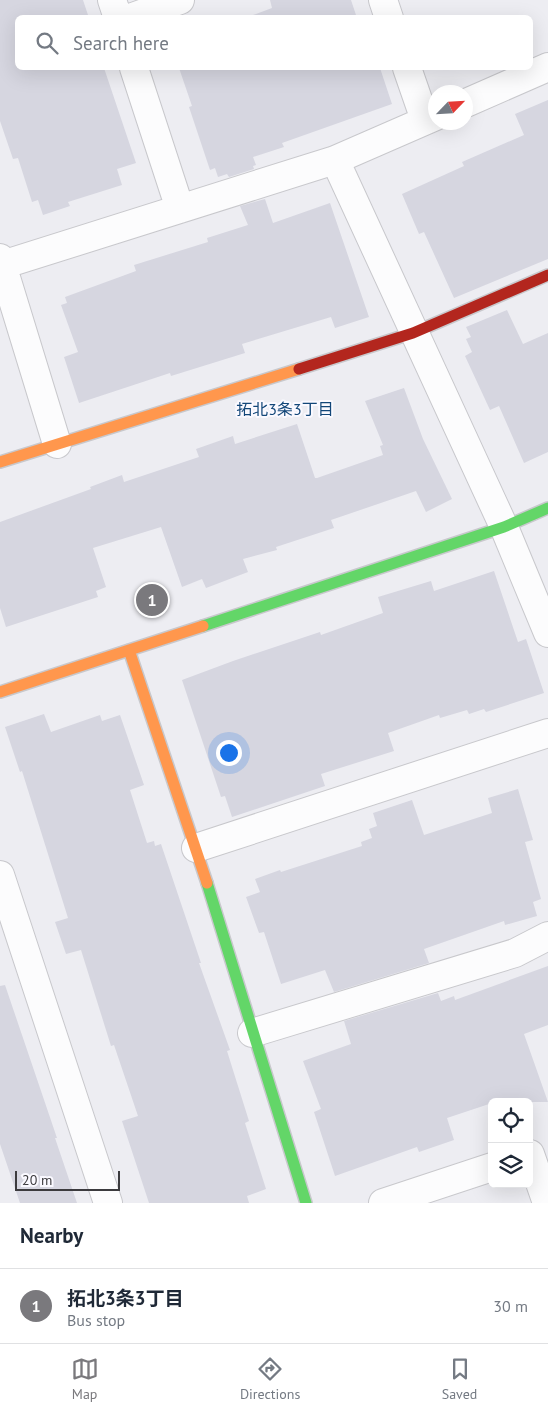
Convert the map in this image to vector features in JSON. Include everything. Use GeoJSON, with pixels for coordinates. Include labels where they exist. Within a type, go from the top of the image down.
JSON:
{"type":"FeatureCollection","features":[{"type":"Feature","properties":{"kind":"street"},"geometry":{"type":"LineString","coordinates":[[112,0],[117,15]]}},
{"type":"Feature","properties":{"kind":"street"},"geometry":{"type":"LineString","coordinates":[[138,15],[180,0]]}},
{"type":"Feature","properties":{"kind":"street"},"geometry":{"type":"LineString","coordinates":[[383,0],[388,15]]}},
{"type":"Feature","properties":{"kind":"street"},"geometry":{"type":"LineString","coordinates":[[473,99],[548,67]]}},
{"type":"Feature","properties":{"kind":"street"},"geometry":{"type":"LineString","coordinates":[[135,70],[180,209]]}},
{"type":"Feature","properties":{"kind":"street"},"geometry":{"type":"LineString","coordinates":[[408,70],[428,114]]}},
{"type":"Feature","properties":{"kind":"street"},"geometry":{"type":"LineString","coordinates":[[57,444],[1,261],[180,209],[335,160],[428,119]]}},
{"type":"Feature","properties":{"kind":"street"},"geometry":{"type":"LineString","coordinates":[[335,160],[413,333],[504,527],[548,633]]}},
{"type":"Feature","properties":{"kind":"street"},"geometry":{"type":"LineString","coordinates":[[0,462],[413,333],[548,275]]}},
{"type":"Feature","properties":{"kind":"street"},"geometry":{"type":"LineString","coordinates":[[0,692],[504,527],[548,508]]}},
{"type":"Feature","properties":{"kind":"street"},"geometry":{"type":"LineString","coordinates":[[129,650],[196,848],[306,1203]]}},
{"type":"Feature","properties":{"kind":"street"},"geometry":{"type":"LineString","coordinates":[[196,848],[548,733]]}},
{"type":"Feature","properties":{"kind":"street"},"geometry":{"type":"LineString","coordinates":[[0,875],[108,1203]]}},
{"type":"Feature","properties":{"kind":"street"},"geometry":{"type":"LineString","coordinates":[[252,1033],[515,953],[548,936]]}},
{"type":"Feature","properties":{"kind":"street"},"geometry":{"type":"LineString","coordinates":[[536,1152],[546,1203]]}},
{"type":"Feature","properties":{"kind":"street"},"geometry":{"type":"LineString","coordinates":[[383,1203],[488,1168]]}},
{"type":"Feature","properties":{"kind":"building"},"geometry":{"type":"Polygon","coordinates":[[[0,0],[83,0],[88,15],[15,15],[15,70],[105,70],[136,163],[117,169],[122,185],[68,202],[70,206],[43,215],[38,200],[32,202],[18,158],[13,159],[0,121],[0,0]]]}},
{"type":"Feature","properties":{"kind":"building"},"geometry":{"type":"Polygon","coordinates":[[[270,0],[351,0],[356,15],[253,15],[272,8],[270,0]]]}},
{"type":"Feature","properties":{"kind":"building"},"geometry":{"type":"Polygon","coordinates":[[[180,70],[381,70],[392,104],[282,143],[284,147],[253,157],[256,165],[253,166],[254,169],[229,177],[227,174],[218,177],[215,168],[210,170],[189,107],[192,106],[180,70]]]}},
{"type":"Feature","properties":{"kind":"building"},"geometry":{"type":"Polygon","coordinates":[[[548,100],[548,259],[454,298],[424,232],[419,234],[402,194],[464,166],[462,162],[524,135],[515,114],[548,100]]]}},
{"type":"Feature","properties":{"kind":"building"},"geometry":{"type":"Polygon","coordinates":[[[265,199],[273,223],[330,203],[369,317],[335,328],[331,317],[242,344],[245,353],[171,376],[170,373],[79,403],[64,357],[78,352],[61,305],[67,303],[65,297],[136,271],[134,265],[208,242],[207,238],[248,225],[240,206],[265,199]]]}},
{"type":"Feature","properties":{"kind":"building"},"geometry":{"type":"Polygon","coordinates":[[[507,310],[523,344],[548,333],[548,452],[524,463],[499,406],[490,410],[465,356],[472,352],[466,339],[471,337],[466,327],[507,310]]]}},
{"type":"Feature","properties":{"kind":"building"},"geometry":{"type":"Polygon","coordinates":[[[404,388],[423,439],[452,499],[426,512],[416,491],[331,520],[334,528],[276,547],[277,550],[243,559],[248,572],[206,588],[202,579],[182,587],[161,527],[93,548],[106,587],[96,591],[98,597],[6,627],[0,608],[0,522],[91,489],[90,487],[122,475],[124,482],[199,457],[196,449],[233,436],[235,444],[297,424],[315,478],[317,478],[383,455],[380,446],[383,445],[365,401],[404,388]]]}},
{"type":"Feature","properties":{"kind":"building"},"geometry":{"type":"Polygon","coordinates":[[[494,571],[518,642],[526,639],[544,693],[486,712],[484,709],[469,714],[467,710],[440,718],[439,715],[388,733],[394,751],[321,774],[325,786],[232,817],[225,796],[221,797],[182,680],[320,632],[321,635],[383,613],[378,597],[431,581],[434,591],[494,571]]]}},
{"type":"Feature","properties":{"kind":"building"},"geometry":{"type":"Polygon","coordinates":[[[44,714],[51,732],[100,715],[102,721],[120,715],[144,785],[130,790],[147,843],[154,841],[155,846],[161,844],[201,963],[199,963],[230,1050],[227,1051],[249,1121],[245,1123],[266,1189],[247,1196],[249,1203],[149,1203],[122,1121],[138,1116],[114,1045],[111,1046],[81,950],[66,954],[55,922],[68,918],[22,771],[20,772],[5,727],[44,714]]]}},
{"type":"Feature","properties":{"kind":"building"},"geometry":{"type":"Polygon","coordinates":[[[518,789],[533,840],[525,842],[541,899],[533,902],[537,916],[505,925],[504,921],[424,949],[429,963],[334,992],[325,970],[281,984],[264,932],[259,933],[246,897],[260,892],[255,879],[362,846],[361,842],[372,838],[369,829],[377,826],[373,813],[412,800],[424,835],[492,813],[488,798],[518,789]]]}},
{"type":"Feature","properties":{"kind":"building"},"geometry":{"type":"Polygon","coordinates":[[[548,966],[548,1025],[524,1034],[548,1102],[533,1102],[533,1098],[488,1098],[488,1104],[447,1118],[454,1140],[419,1152],[417,1147],[335,1176],[314,1112],[321,1109],[303,1061],[351,1044],[344,1021],[438,993],[441,1001],[454,996],[455,1000],[548,966]]]}},
{"type":"Feature","properties":{"kind":"building"},"geometry":{"type":"Polygon","coordinates":[[[5,985],[77,1203],[20,1203],[0,1144],[0,986],[5,985]]]}},
{"type":"Feature","properties":{"kind":"traffic: fast"},"geometry":{"type":"LineString","coordinates":[[203,626],[504,527],[548,508]]}},
{"type":"Feature","properties":{"kind":"traffic: fast"},"geometry":{"type":"LineString","coordinates":[[207,883],[306,1203]]}},
{"type":"Feature","properties":{"kind":"traffic: slow"},"geometry":{"type":"LineString","coordinates":[[0,462],[299,369]]}},
{"type":"Feature","properties":{"kind":"traffic: slow"},"geometry":{"type":"LineString","coordinates":[[0,692],[203,626]]}},
{"type":"Feature","properties":{"kind":"traffic: slow"},"geometry":{"type":"LineString","coordinates":[[129,650],[207,883]]}},
{"type":"Feature","properties":{"kind":"traffic: jam"},"geometry":{"type":"LineString","coordinates":[[299,369],[413,333],[548,275]]}},
{"type":"Feature","properties":{"kind":"place","name":"拓北3条3丁目"},"geometry":{"type":"Point","coordinates":[152,600]}},
{"type":"Feature","properties":{"kind":"district","name":"拓北3条3丁目"},"geometry":{"type":"Point","coordinates":[285,409]}}]}
